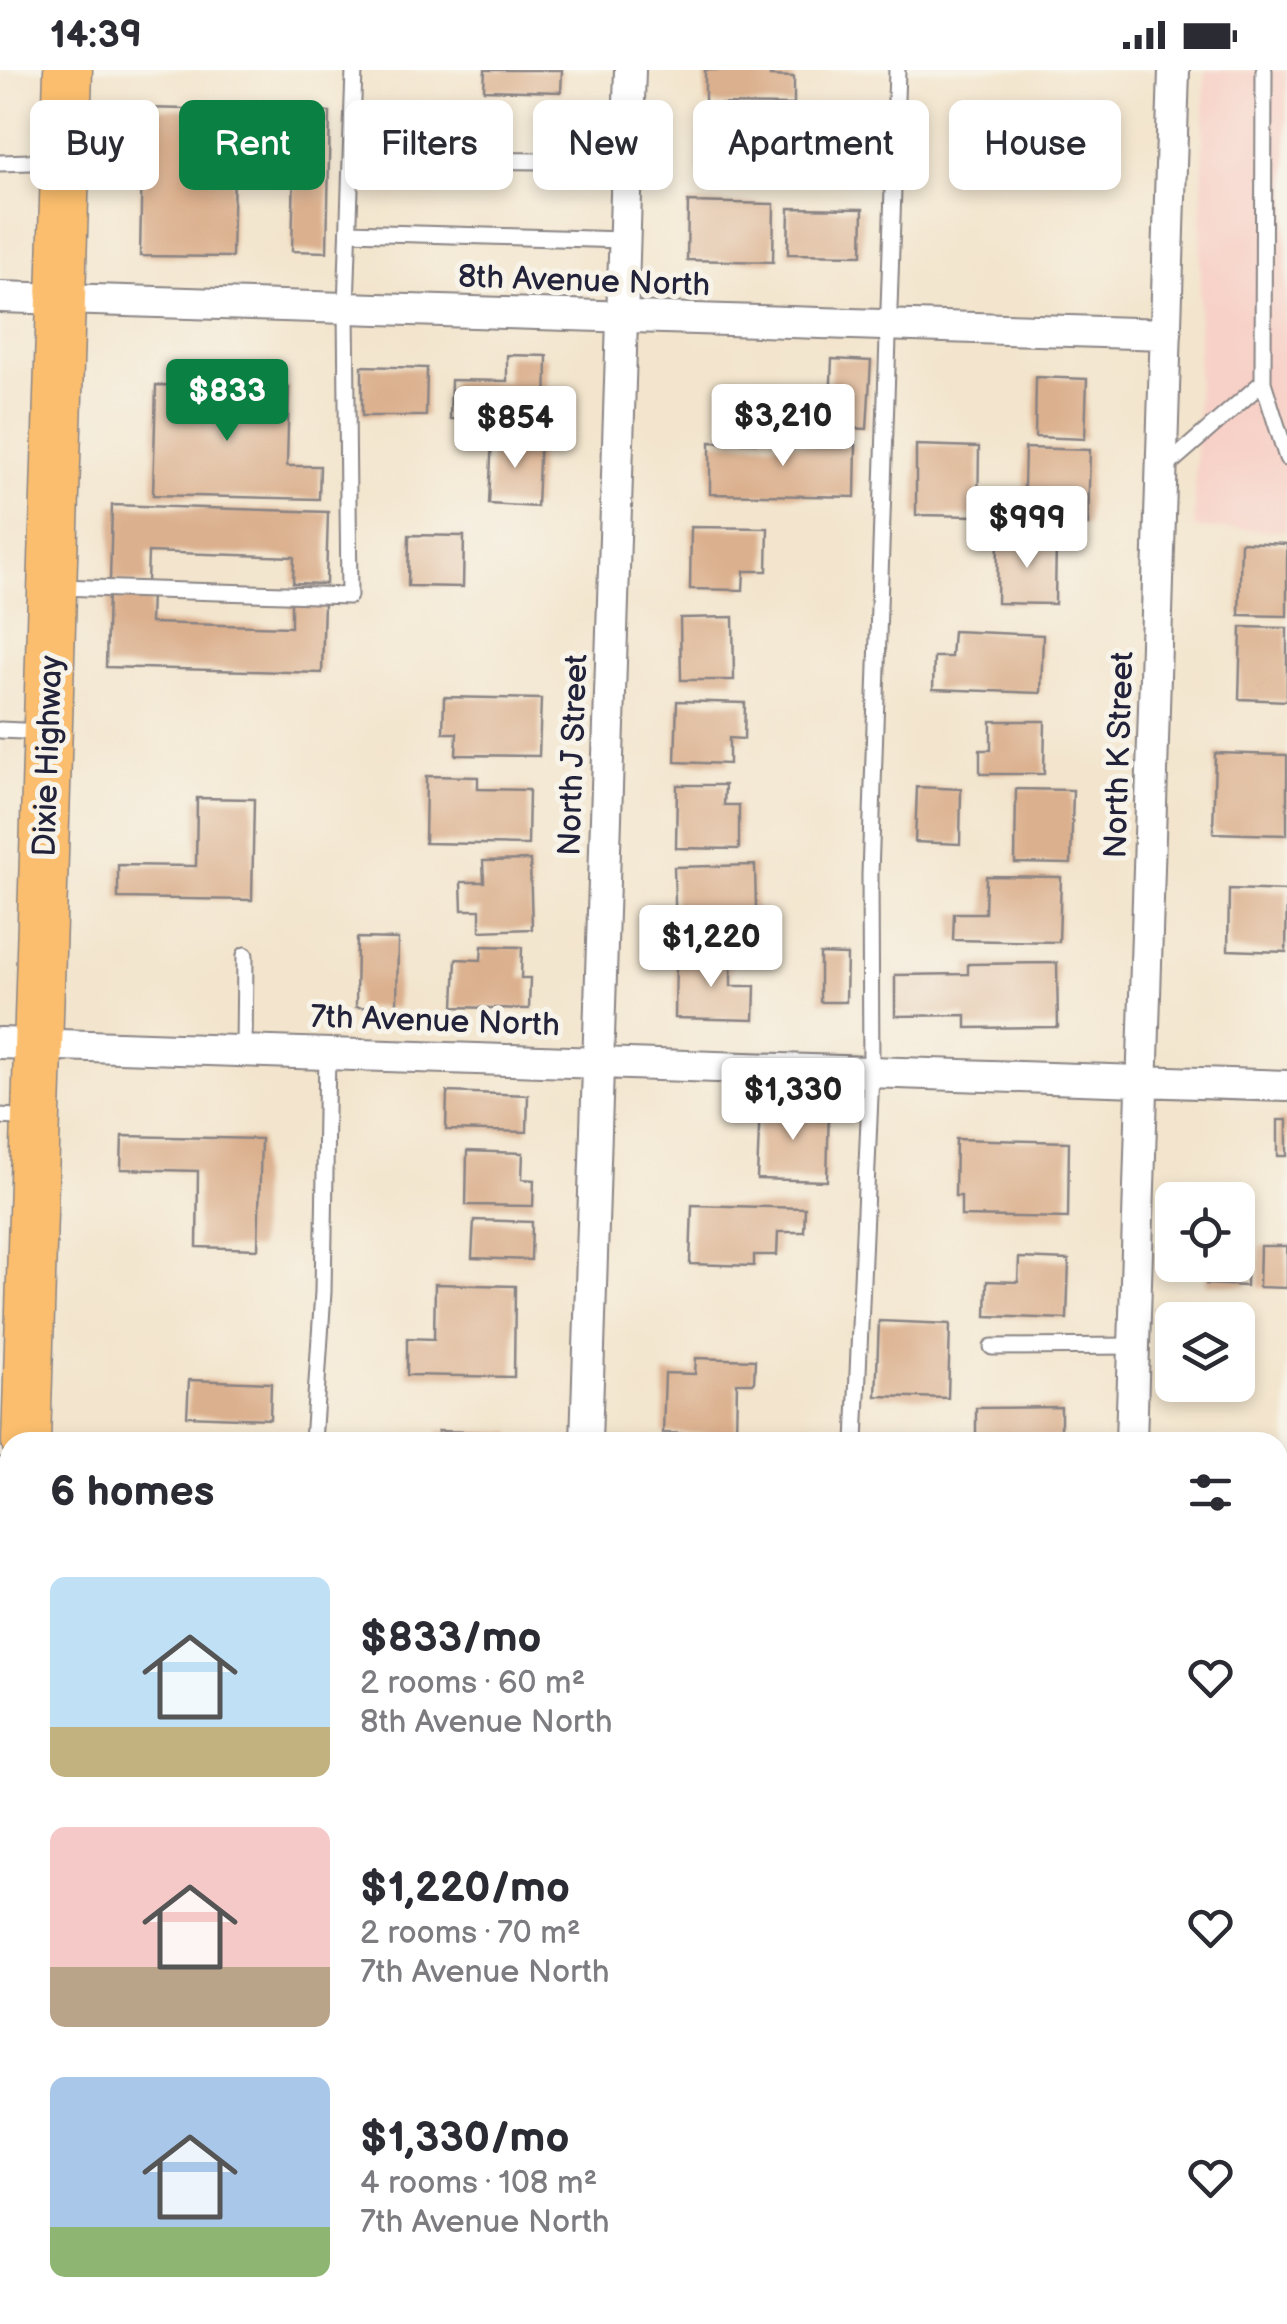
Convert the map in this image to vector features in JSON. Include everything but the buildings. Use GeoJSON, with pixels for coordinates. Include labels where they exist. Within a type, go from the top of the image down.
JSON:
{"type":"FeatureCollection","features":[{"type":"Feature","properties":{"kind":"main road","name":"Dixie Highway"},"geometry":{"type":"LineString","coordinates":[[67,100],[68,70]]}},
{"type":"Feature","properties":{"kind":"main road","name":"Dixie Highway"},"geometry":{"type":"LineString","coordinates":[[21,1432],[20,1044],[48,732],[64,190]]}},
{"type":"Feature","properties":{"kind":"street","name":"North J Street"},"geometry":{"type":"LineString","coordinates":[[629,100],[630,70]]}},
{"type":"Feature","properties":{"kind":"street","name":"North K Street"},"geometry":{"type":"LineString","coordinates":[[1131,1432],[1174,70]]}},
{"type":"Feature","properties":{"kind":"street","name":"North J Street"},"geometry":{"type":"LineString","coordinates":[[586,1432],[626,190]]}},
{"type":"Feature","properties":{"kind":"street","name":"8th Avenue North"},"geometry":{"type":"LineString","coordinates":[[0,297],[1166,334]]}},
{"type":"Feature","properties":{"kind":"street","name":"7th Avenue North"},"geometry":{"type":"LineString","coordinates":[[20,1044],[327,1051],[1287,1086]]}},
{"type":"Feature","properties":{"kind":"lane"},"geometry":{"type":"LineString","coordinates":[[353,100],[354,70]]}},
{"type":"Feature","properties":{"kind":"lane"},"geometry":{"type":"LineString","coordinates":[[855,1432],[872,1073],[870,875],[897,70]]}},
{"type":"Feature","properties":{"kind":"lane"},"geometry":{"type":"LineString","coordinates":[[1264,70],[1262,382],[1287,458]]}},
{"type":"Feature","properties":{"kind":"lane"},"geometry":{"type":"LineString","coordinates":[[0,163],[30,162]]}},
{"type":"Feature","properties":{"kind":"lane"},"geometry":{"type":"LineString","coordinates":[[52,586],[348,596],[346,308],[350,190]]}},
{"type":"Feature","properties":{"kind":"lane"},"geometry":{"type":"LineString","coordinates":[[348,232],[624,240]]}},
{"type":"Feature","properties":{"kind":"lane"},"geometry":{"type":"LineString","coordinates":[[1162,471],[1262,382]]}},
{"type":"Feature","properties":{"kind":"lane"},"geometry":{"type":"LineString","coordinates":[[0,730],[48,732]]}},
{"type":"Feature","properties":{"kind":"lane"},"geometry":{"type":"LineString","coordinates":[[244,955],[244,1051]]}},
{"type":"Feature","properties":{"kind":"lane"},"geometry":{"type":"LineString","coordinates":[[314,1432],[323,1292],[327,1051]]}},
{"type":"Feature","properties":{"kind":"lane"},"geometry":{"type":"LineString","coordinates":[[992,1347],[1134,1346]]}},
{"type":"Feature","properties":{"kind":"shaded area"},"geometry":{"type":"Polygon","coordinates":[[[1205,70],[1287,70],[1287,531],[1194,528],[1205,70]]]}}]}
